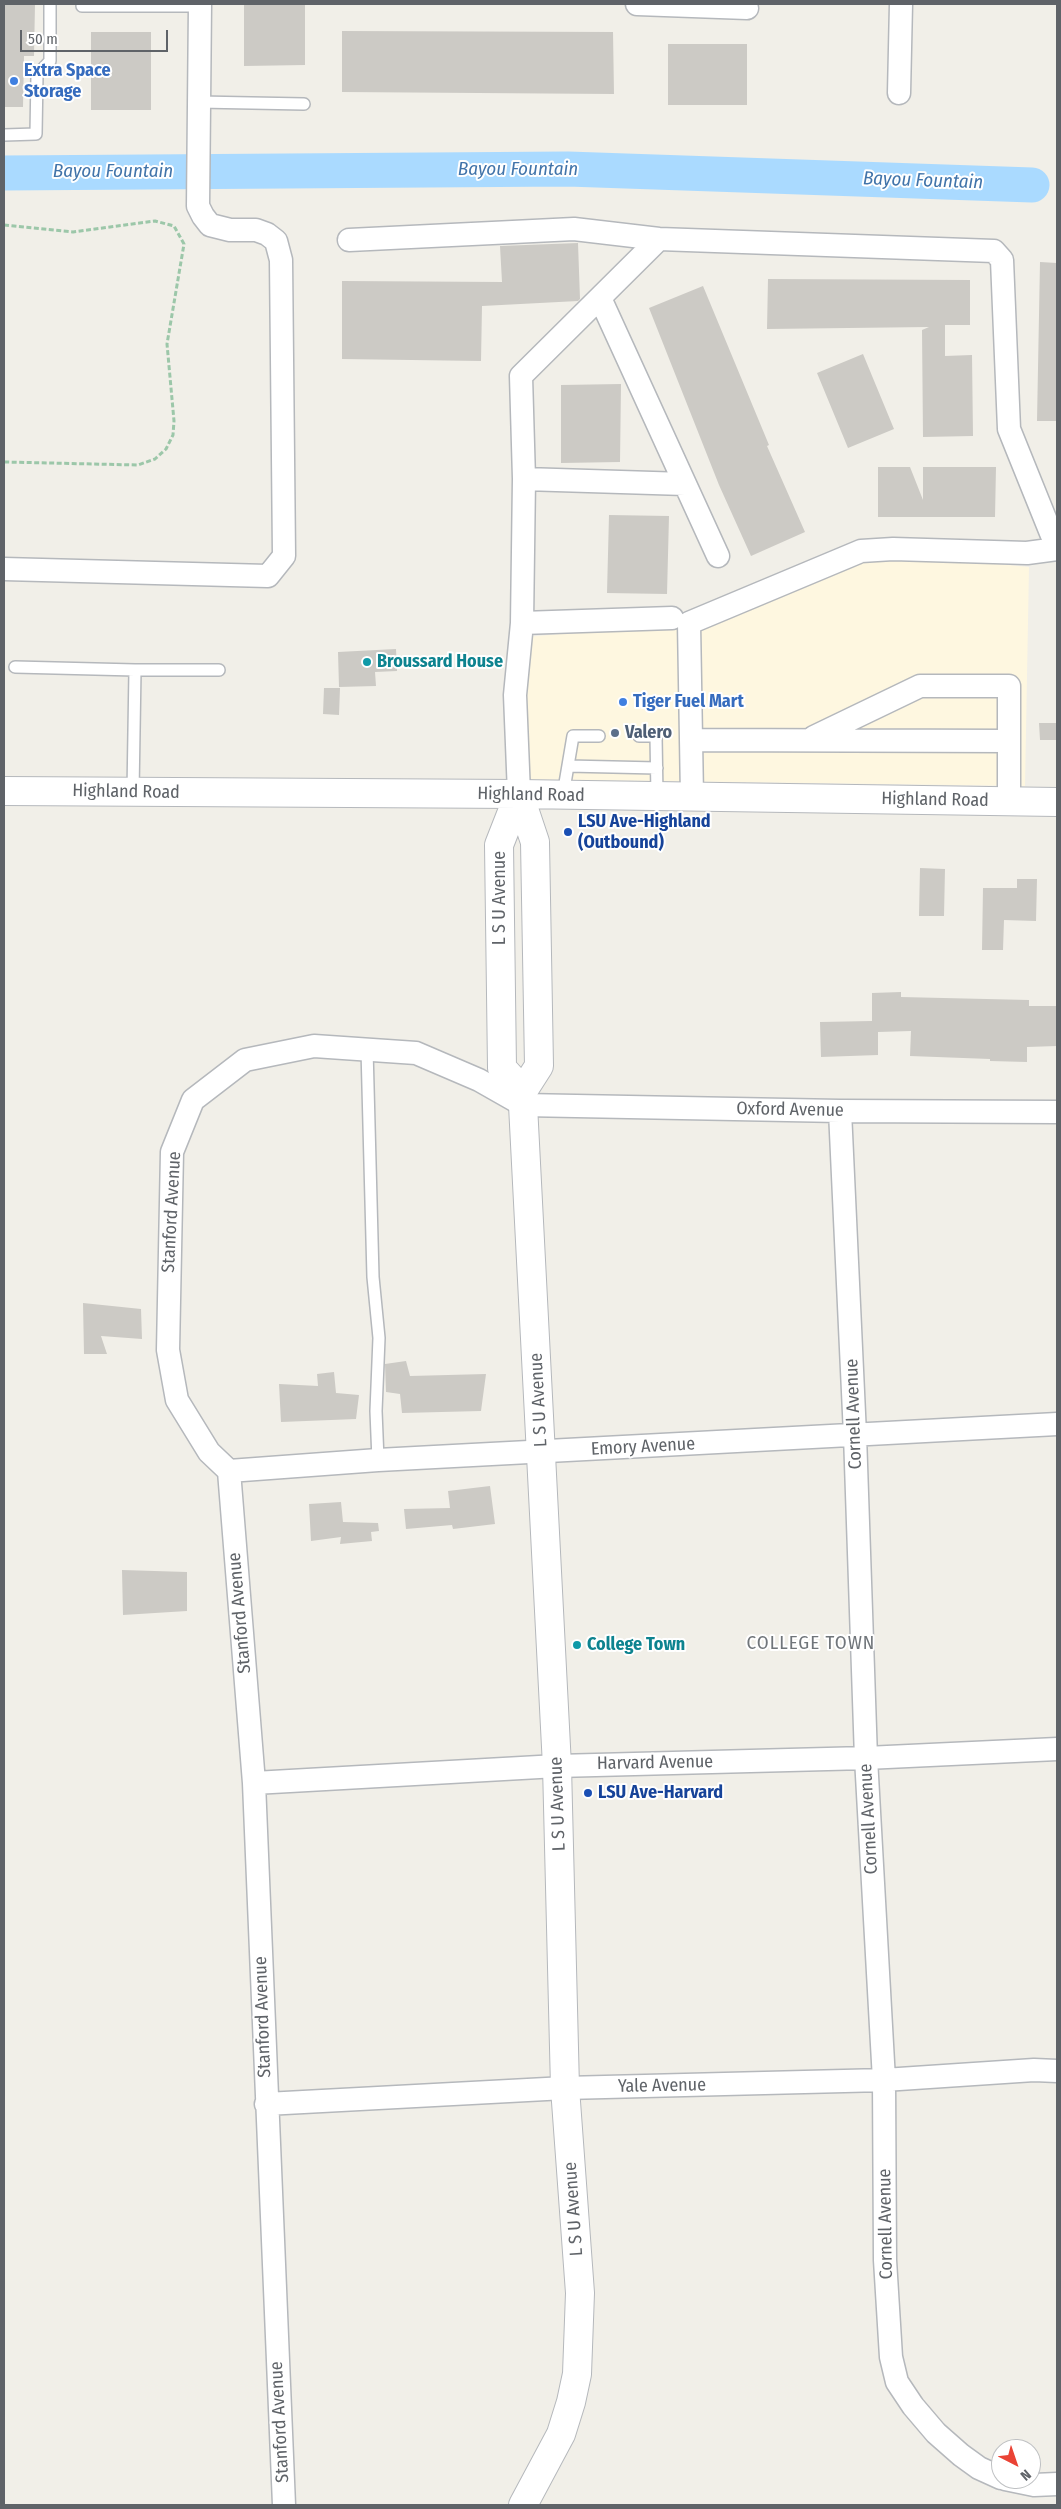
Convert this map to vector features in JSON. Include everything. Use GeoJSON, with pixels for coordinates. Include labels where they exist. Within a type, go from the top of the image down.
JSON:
{"type":"FeatureCollection","features":[{"type":"Feature","properties":{"kind":"street"},"geometry":{"type":"LineString","coordinates":[[638,4],[747,8]]}},
{"type":"Feature","properties":{"kind":"street"},"geometry":{"type":"LineString","coordinates":[[899,93],[901,4]]}},
{"type":"Feature","properties":{"kind":"street"},"geometry":{"type":"LineString","coordinates":[[4,569],[268,576],[284,556],[281,260],[276,241],[267,234],[256,230],[230,230],[210,225],[202,216],[198,206],[200,5]]}},
{"type":"Feature","properties":{"kind":"street"},"geometry":{"type":"LineString","coordinates":[[349,240],[574,229],[659,240],[994,251],[1002,260],[1009,429],[1057,548],[1027,553],[893,549],[861,551],[689,623],[692,797]]}},
{"type":"Feature","properties":{"kind":"street"},"geometry":{"type":"LineString","coordinates":[[519,794],[515,695],[522,623],[524,479],[521,376],[659,240]]}},
{"type":"Feature","properties":{"kind":"street"},"geometry":{"type":"LineString","coordinates":[[600,298],[718,556]]}},
{"type":"Feature","properties":{"kind":"street"},"geometry":{"type":"LineString","coordinates":[[524,479],[685,484]]}},
{"type":"Feature","properties":{"kind":"street"},"geometry":{"type":"LineString","coordinates":[[522,623],[672,618]]}},
{"type":"Feature","properties":{"kind":"street"},"geometry":{"type":"LineString","coordinates":[[809,740],[920,686],[1009,686],[1009,801]]}},
{"type":"Feature","properties":{"kind":"street"},"geometry":{"type":"LineString","coordinates":[[691,740],[1009,741]]}},
{"type":"Feature","properties":{"kind":"street","name":"Highland Road"},"geometry":{"type":"LineString","coordinates":[[4,791],[519,794],[1057,802]]}},
{"type":"Feature","properties":{"kind":"street","name":"L S U Avenue"},"geometry":{"type":"LineString","coordinates":[[519,794],[499,845],[502,1068],[523,1098]]}},
{"type":"Feature","properties":{"kind":"street","name":"L S U Avenue"},"geometry":{"type":"LineString","coordinates":[[519,794],[535,842],[539,1066],[523,1098],[557,1766],[565,2088],[580,2293],[577,2374],[561,2434],[523,2505]]}},
{"type":"Feature","properties":{"kind":"street","name":"Stanford Avenue"},"geometry":{"type":"LineString","coordinates":[[284,2505],[254,1784],[229,1471],[209,1452],[177,1400],[171,1367],[168,1331],[172,1152],[193,1100],[246,1060],[314,1046],[416,1053],[523,1098]]}},
{"type":"Feature","properties":{"kind":"street","name":"Oxford Avenue"},"geometry":{"type":"LineString","coordinates":[[523,1098],[840,1111],[1057,1112]]}},
{"type":"Feature","properties":{"kind":"street","name":"Cornell Avenue"},"geometry":{"type":"LineString","coordinates":[[840,1111],[855,1435],[866,1758],[884,2080],[885,2260],[890,2357],[897,2382],[913,2406],[936,2433],[961,2455],[979,2468],[991,2473]]}},
{"type":"Feature","properties":{"kind":"street","name":"Emory Avenue"},"geometry":{"type":"LineString","coordinates":[[229,1471],[378,1460],[1057,1424]]}},
{"type":"Feature","properties":{"kind":"street","name":"Harvard Avenue"},"geometry":{"type":"LineString","coordinates":[[254,1784],[557,1766],[866,1758],[1057,1749]]}},
{"type":"Feature","properties":{"kind":"street","name":"Yale Avenue"},"geometry":{"type":"LineString","coordinates":[[266,2104],[565,2088],[884,2080],[1034,2070],[1057,2072]]}},
{"type":"Feature","properties":{"kind":"street"},"geometry":{"type":"LineString","coordinates":[[1041,2485],[1057,2484]]}},
{"type":"Feature","properties":{"kind":"lane"},"geometry":{"type":"LineString","coordinates":[[4,134],[36,134],[37,74],[50,61],[50,4]]}},
{"type":"Feature","properties":{"kind":"lane"},"geometry":{"type":"LineString","coordinates":[[82,6],[200,5]]}},
{"type":"Feature","properties":{"kind":"lane"},"geometry":{"type":"LineString","coordinates":[[198,102],[304,104]]}},
{"type":"Feature","properties":{"kind":"lane"},"geometry":{"type":"LineString","coordinates":[[15,667],[219,670]]}},
{"type":"Feature","properties":{"kind":"lane"},"geometry":{"type":"LineString","coordinates":[[132,792],[135,670]]}},
{"type":"Feature","properties":{"kind":"lane"},"geometry":{"type":"LineString","coordinates":[[563,795],[572,736],[599,736]]}},
{"type":"Feature","properties":{"kind":"lane"},"geometry":{"type":"LineString","coordinates":[[639,736],[656,736],[657,796]]}},
{"type":"Feature","properties":{"kind":"lane"},"geometry":{"type":"LineString","coordinates":[[568,766],[657,768]]}},
{"type":"Feature","properties":{"kind":"lane"},"geometry":{"type":"LineString","coordinates":[[367,1049],[373,1277],[379,1338],[376,1411],[378,1460]]}},
{"type":"Feature","properties":{"kind":"path"},"geometry":{"type":"LineString","coordinates":[[4,225],[74,232],[156,221],[174,226],[184,244],[167,344],[174,421],[173,436],[166,449],[154,459],[138,464],[4,462]]}},
{"type":"Feature","properties":{"kind":"shaded area"},"geometry":{"type":"Polygon","coordinates":[[[861,551],[1029,567],[1025,786],[518,779],[526,637],[689,623],[861,551]]]}},
{"type":"Feature","properties":{"kind":"building","name":"Extra Space Storage"},"geometry":{"type":"Polygon","coordinates":[[[4,4],[35,4],[34,56],[24,56],[23,107],[4,107],[4,4]]]}},
{"type":"Feature","properties":{"kind":"building"},"geometry":{"type":"Polygon","coordinates":[[[244,4],[305,4],[305,65],[244,66],[244,4]]]}},
{"type":"Feature","properties":{"kind":"building"},"geometry":{"type":"Polygon","coordinates":[[[342,31],[613,32],[614,94],[342,92],[342,31]]]}},
{"type":"Feature","properties":{"kind":"building"},"geometry":{"type":"Polygon","coordinates":[[[91,32],[151,32],[151,110],[91,110],[91,32]]]}},
{"type":"Feature","properties":{"kind":"building"},"geometry":{"type":"Polygon","coordinates":[[[668,44],[747,44],[747,105],[668,105],[668,44]]]}},
{"type":"Feature","properties":{"kind":"building"},"geometry":{"type":"Polygon","coordinates":[[[578,243],[580,299],[578,301],[482,306],[481,361],[342,359],[342,281],[502,282],[500,246],[578,243]]]}},
{"type":"Feature","properties":{"kind":"building"},"geometry":{"type":"Polygon","coordinates":[[[1040,262],[1057,263],[1057,421],[1037,421],[1040,262]]]}},
{"type":"Feature","properties":{"kind":"building"},"geometry":{"type":"Polygon","coordinates":[[[768,279],[970,280],[970,325],[945,325],[945,356],[972,355],[973,436],[923,437],[922,330],[929,327],[767,329],[768,279]]]}},
{"type":"Feature","properties":{"kind":"building"},"geometry":{"type":"Polygon","coordinates":[[[703,286],[769,445],[767,446],[805,532],[751,556],[719,485],[649,308],[703,286]]]}},
{"type":"Feature","properties":{"kind":"building"},"geometry":{"type":"Polygon","coordinates":[[[863,354],[894,429],[848,448],[817,373],[863,354]]]}},
{"type":"Feature","properties":{"kind":"building"},"geometry":{"type":"Polygon","coordinates":[[[621,384],[620,462],[561,463],[561,385],[621,384]]]}},
{"type":"Feature","properties":{"kind":"building"},"geometry":{"type":"Polygon","coordinates":[[[878,467],[910,467],[923,500],[923,467],[996,467],[995,517],[878,517],[878,467]]]}},
{"type":"Feature","properties":{"kind":"building"},"geometry":{"type":"Polygon","coordinates":[[[609,515],[669,516],[667,594],[607,593],[609,515]]]}},
{"type":"Feature","properties":{"kind":"building","name":"Broussard House"},"geometry":{"type":"Polygon","coordinates":[[[396,649],[397,671],[375,672],[376,686],[339,687],[338,652],[396,649]]]}},
{"type":"Feature","properties":{"kind":"building"},"geometry":{"type":"Polygon","coordinates":[[[324,688],[340,688],[339,715],[323,714],[324,688]]]}},
{"type":"Feature","properties":{"kind":"building"},"geometry":{"type":"Polygon","coordinates":[[[1039,723],[1057,723],[1057,740],[1040,740],[1039,723]]]}},
{"type":"Feature","properties":{"kind":"building"},"geometry":{"type":"Polygon","coordinates":[[[920,868],[945,869],[944,916],[919,916],[920,868]]]}},
{"type":"Feature","properties":{"kind":"building"},"geometry":{"type":"Polygon","coordinates":[[[1017,879],[1037,879],[1036,921],[1004,920],[1003,950],[982,950],[983,888],[1017,888],[1017,879]]]}},
{"type":"Feature","properties":{"kind":"building"},"geometry":{"type":"Polygon","coordinates":[[[901,992],[901,997],[1029,1000],[1029,1006],[1057,1006],[1057,1046],[1027,1047],[1027,1062],[910,1056],[911,1031],[878,1032],[878,1055],[821,1057],[820,1022],[872,1021],[872,993],[901,992]]]}},
{"type":"Feature","properties":{"kind":"building"},"geometry":{"type":"Polygon","coordinates":[[[83,1303],[141,1309],[142,1339],[101,1336],[107,1354],[84,1354],[83,1303]]]}},
{"type":"Feature","properties":{"kind":"building"},"geometry":{"type":"Polygon","coordinates":[[[406,1361],[410,1376],[486,1374],[481,1411],[402,1413],[400,1394],[386,1392],[385,1364],[406,1361]]]}},
{"type":"Feature","properties":{"kind":"building"},"geometry":{"type":"Polygon","coordinates":[[[334,1372],[336,1393],[359,1395],[356,1419],[281,1422],[279,1384],[318,1386],[317,1374],[334,1372]]]}},
{"type":"Feature","properties":{"kind":"building"},"geometry":{"type":"Polygon","coordinates":[[[490,1486],[495,1524],[453,1529],[452,1525],[406,1529],[404,1509],[450,1508],[448,1491],[490,1486]]]}},
{"type":"Feature","properties":{"kind":"building"},"geometry":{"type":"Polygon","coordinates":[[[341,1502],[343,1522],[378,1523],[379,1531],[371,1532],[372,1541],[340,1544],[341,1537],[311,1541],[309,1504],[341,1502]]]}},
{"type":"Feature","properties":{"kind":"building"},"geometry":{"type":"Polygon","coordinates":[[[122,1570],[187,1572],[187,1611],[123,1615],[122,1570]]]}},
{"type":"Feature","properties":{"kind":"waterway","name":"Bayou Fountain"},"geometry":{"type":"LineString","coordinates":[[4,173],[568,169],[1032,185]]}},
{"type":"Feature","properties":{"kind":"place","name":"Extra Space Storage"},"geometry":{"type":"Point","coordinates":[14,81]}},
{"type":"Feature","properties":{"kind":"place","name":"Broussard House"},"geometry":{"type":"Point","coordinates":[367,662]}},
{"type":"Feature","properties":{"kind":"place","name":"Tiger Fuel Mart"},"geometry":{"type":"Point","coordinates":[623,702]}},
{"type":"Feature","properties":{"kind":"place","name":"Valero"},"geometry":{"type":"Point","coordinates":[615,733]}},
{"type":"Feature","properties":{"kind":"place","name":"LSU Ave-Highland (Outbound)"},"geometry":{"type":"Point","coordinates":[568,832]}},
{"type":"Feature","properties":{"kind":"place","name":"College Town"},"geometry":{"type":"Point","coordinates":[577,1645]}},
{"type":"Feature","properties":{"kind":"place","name":"LSU Ave-Harvard"},"geometry":{"type":"Point","coordinates":[588,1793]}},
{"type":"Feature","properties":{"kind":"district","name":"COLLEGE TOWN"},"geometry":{"type":"Point","coordinates":[811,1644]}}]}
